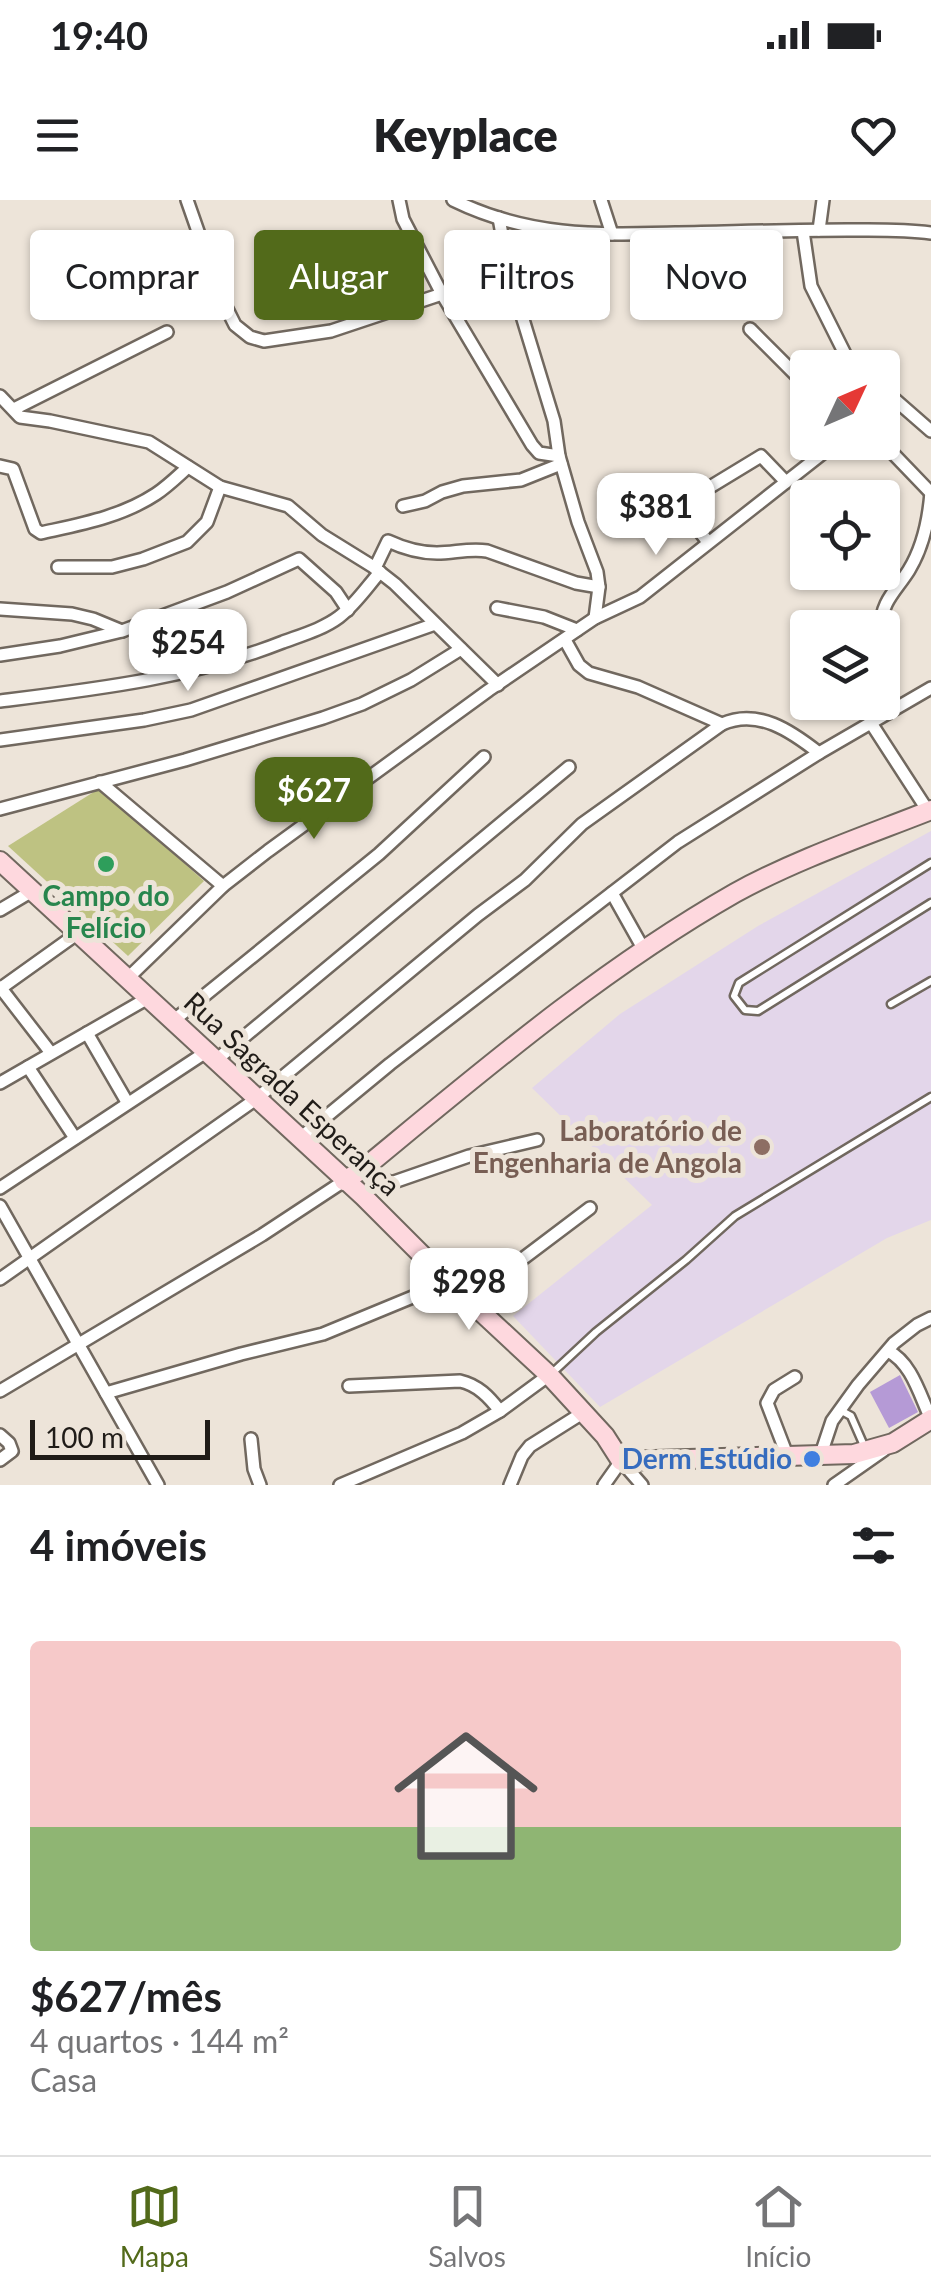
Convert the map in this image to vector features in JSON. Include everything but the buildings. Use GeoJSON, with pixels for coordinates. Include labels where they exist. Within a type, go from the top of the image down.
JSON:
{"type":"FeatureCollection","features":[{"type":"Feature","properties":{"kind":"street"},"geometry":{"type":"LineString","coordinates":[[187,200],[221,297],[235,325],[250,337],[264,341],[332,331],[442,294]]}},
{"type":"Feature","properties":{"kind":"street"},"geometry":{"type":"LineString","coordinates":[[399,200],[403,219],[442,294],[532,445],[539,453],[560,460]]}},
{"type":"Feature","properties":{"kind":"street"},"geometry":{"type":"LineString","coordinates":[[601,200],[612,234]]}},
{"type":"Feature","properties":{"kind":"street"},"geometry":{"type":"LineString","coordinates":[[819,230],[822,200]]}},
{"type":"Feature","properties":{"kind":"street"},"geometry":{"type":"LineString","coordinates":[[460,202],[499,218],[551,231],[612,234],[819,230],[931,234]]}},
{"type":"Feature","properties":{"kind":"street"},"geometry":{"type":"LineString","coordinates":[[499,218],[522,316],[554,420],[560,460],[597,572],[600,587],[595,618]]}},
{"type":"Feature","properties":{"kind":"street"},"geometry":{"type":"LineString","coordinates":[[802,230],[811,286],[843,350]]}},
{"type":"Feature","properties":{"kind":"street"},"geometry":{"type":"LineString","coordinates":[[750,329],[790,368]]}},
{"type":"Feature","properties":{"kind":"street"},"geometry":{"type":"LineString","coordinates":[[0,416],[17,413],[166,332]]}},
{"type":"Feature","properties":{"kind":"street"},"geometry":{"type":"LineString","coordinates":[[0,396],[17,413],[150,442],[220,487],[288,506],[322,536],[377,570],[498,684]]}},
{"type":"Feature","properties":{"kind":"street"},"geometry":{"type":"LineString","coordinates":[[900,408],[931,431]]}},
{"type":"Feature","properties":{"kind":"street"},"geometry":{"type":"LineString","coordinates":[[708,542],[682,504],[761,456],[786,482]]}},
{"type":"Feature","properties":{"kind":"street"},"geometry":{"type":"LineString","coordinates":[[403,506],[463,486],[521,480],[560,460]]}},
{"type":"Feature","properties":{"kind":"street"},"geometry":{"type":"LineString","coordinates":[[127,978],[223,886],[283,840],[577,630],[640,597],[817,460]]}},
{"type":"Feature","properties":{"kind":"street"},"geometry":{"type":"LineString","coordinates":[[883,610],[909,570],[930,514],[931,493],[899,460]]}},
{"type":"Feature","properties":{"kind":"street"},"geometry":{"type":"LineString","coordinates":[[0,466],[13,470],[35,529],[41,533],[125,510],[162,490],[188,467]]}},
{"type":"Feature","properties":{"kind":"street"},"geometry":{"type":"LineString","coordinates":[[58,567],[112,566],[187,542],[207,522],[220,487]]}},
{"type":"Feature","properties":{"kind":"street"},"geometry":{"type":"LineString","coordinates":[[0,701],[176,676],[264,650],[323,627],[348,610],[377,570],[388,541],[435,554],[487,551],[600,587]]}},
{"type":"Feature","properties":{"kind":"street"},"geometry":{"type":"LineString","coordinates":[[0,656],[122,632],[300,559],[336,592],[348,610]]}},
{"type":"Feature","properties":{"kind":"street"},"geometry":{"type":"LineString","coordinates":[[496,608],[544,617],[577,630]]}},
{"type":"Feature","properties":{"kind":"street"},"geometry":{"type":"LineString","coordinates":[[0,610],[72,614],[122,632]]}},
{"type":"Feature","properties":{"kind":"street"},"geometry":{"type":"LineString","coordinates":[[0,740],[192,710],[435,624]]}},
{"type":"Feature","properties":{"kind":"street"},"geometry":{"type":"LineString","coordinates":[[565,640],[584,670],[638,687],[722,724]]}},
{"type":"Feature","properties":{"kind":"street"},"geometry":{"type":"LineString","coordinates":[[0,809],[324,718],[412,680],[461,649]]}},
{"type":"Feature","properties":{"kind":"street"},"geometry":{"type":"LineString","coordinates":[[900,706],[931,688]]}},
{"type":"Feature","properties":{"kind":"street"},"geometry":{"type":"LineString","coordinates":[[0,1280],[256,1098],[503,898],[582,824],[722,724],[734,719],[778,725],[818,753]]}},
{"type":"Feature","properties":{"kind":"street"},"geometry":{"type":"LineString","coordinates":[[299,1139],[678,842],[876,720]]}},
{"type":"Feature","properties":{"kind":"street"},"geometry":{"type":"LineString","coordinates":[[0,1391],[364,1169],[512,1046],[644,950],[736,893],[780,871],[929,810],[871,723]]}},
{"type":"Feature","properties":{"kind":"street"},"geometry":{"type":"LineString","coordinates":[[173,1021],[379,854],[484,758]]}},
{"type":"Feature","properties":{"kind":"street"},"geometry":{"type":"LineString","coordinates":[[0,1188],[127,1102],[211,1056],[569,766]]}},
{"type":"Feature","properties":{"kind":"street"},"geometry":{"type":"LineString","coordinates":[[100,782],[223,886]]}},
{"type":"Feature","properties":{"kind":"street","name":"Rua Sagrada Esperança"},"geometry":{"type":"LineString","coordinates":[[0,860],[364,1197],[549,1376],[605,1436],[621,1461]]}},
{"type":"Feature","properties":{"kind":"street"},"geometry":{"type":"LineString","coordinates":[[0,910],[32,891]]}},
{"type":"Feature","properties":{"kind":"street"},"geometry":{"type":"LineString","coordinates":[[612,892],[644,950]]}},
{"type":"Feature","properties":{"kind":"street"},"geometry":{"type":"LineString","coordinates":[[52,1053],[0,987],[78,933]]}},
{"type":"Feature","properties":{"kind":"street"},"geometry":{"type":"LineString","coordinates":[[0,1083],[148,998]]}},
{"type":"Feature","properties":{"kind":"street"},"geometry":{"type":"LineString","coordinates":[[87,1032],[127,1102]]}},
{"type":"Feature","properties":{"kind":"street"},"geometry":{"type":"LineString","coordinates":[[28,1067],[75,1138]]}},
{"type":"Feature","properties":{"kind":"street"},"geometry":{"type":"LineString","coordinates":[[364,1169],[391,1183],[469,1156],[537,1140]]}},
{"type":"Feature","properties":{"kind":"street"},"geometry":{"type":"LineString","coordinates":[[0,1206],[158,1485]]}},
{"type":"Feature","properties":{"kind":"street"},"geometry":{"type":"LineString","coordinates":[[468,1300],[590,1208]]}},
{"type":"Feature","properties":{"kind":"street"},"geometry":{"type":"LineString","coordinates":[[106,1393],[323,1334],[449,1282]]}},
{"type":"Feature","properties":{"kind":"street"},"geometry":{"type":"LineString","coordinates":[[821,1454],[839,1409],[904,1334],[931,1318]]}},
{"type":"Feature","properties":{"kind":"street"},"geometry":{"type":"LineString","coordinates":[[834,1485],[931,1419],[908,1369],[888,1351]]}},
{"type":"Feature","properties":{"kind":"street"},"geometry":{"type":"LineString","coordinates":[[340,1485],[462,1433],[549,1376]]}},
{"type":"Feature","properties":{"kind":"street"},"geometry":{"type":"LineString","coordinates":[[787,1455],[767,1403],[774,1390],[794,1377]]}},
{"type":"Feature","properties":{"kind":"street"},"geometry":{"type":"LineString","coordinates":[[349,1386],[460,1382],[488,1396],[500,1411]]}},
{"type":"Feature","properties":{"kind":"street"},"geometry":{"type":"LineString","coordinates":[[510,1485],[530,1446],[584,1412]]}},
{"type":"Feature","properties":{"kind":"street"},"geometry":{"type":"LineString","coordinates":[[0,1435],[12,1451],[0,1460]]}},
{"type":"Feature","properties":{"kind":"street"},"geometry":{"type":"LineString","coordinates":[[251,1439],[254,1470],[260,1485]]}},
{"type":"Feature","properties":{"kind":"street"},"geometry":{"type":"LineString","coordinates":[[621,1461],[821,1454],[866,1451],[893,1443]]}},
{"type":"Feature","properties":{"kind":"street"},"geometry":{"type":"LineString","coordinates":[[604,1485],[621,1461]]}},
{"type":"Feature","properties":{"kind":"street"},"geometry":{"type":"LineString","coordinates":[[621,1461],[642,1485]]}},
{"type":"Feature","properties":{"kind":"lane"},"geometry":{"type":"LineString","coordinates":[[931,863],[739,983],[734,996],[745,1010],[758,1010],[931,903]]}},
{"type":"Feature","properties":{"kind":"lane"},"geometry":{"type":"LineString","coordinates":[[891,1004],[931,980]]}},
{"type":"Feature","properties":{"kind":"lane"},"geometry":{"type":"LineString","coordinates":[[549,1376],[735,1216],[931,1097]]}},
{"type":"Feature","properties":{"kind":"lane"},"geometry":{"type":"LineString","coordinates":[[839,1409],[851,1416],[866,1451]]}},
{"type":"Feature","properties":{"kind":"shaded area","name":"Laboratório de Engenharia de Angola"},"geometry":{"type":"Polygon","coordinates":[[[931,831],[931,1220],[887,1238],[600,1407],[513,1316],[652,1205],[532,1088],[620,1014],[758,926],[931,831]]]}},
{"type":"Feature","properties":{"kind":"green space","name":"Campo do Felício"},"geometry":{"type":"Polygon","coordinates":[[[100,788],[204,881],[128,956],[8,846],[100,788]]]}},
{"type":"Feature","properties":{"kind":"place","name":"Campo do Felício"},"geometry":{"type":"Point","coordinates":[106,864]}},
{"type":"Feature","properties":{"kind":"place","name":"Laboratório de Engenharia de Angola"},"geometry":{"type":"Point","coordinates":[762,1147]}},
{"type":"Feature","properties":{"kind":"place","name":"Derm Estúdio"},"geometry":{"type":"Point","coordinates":[812,1459]}}]}
